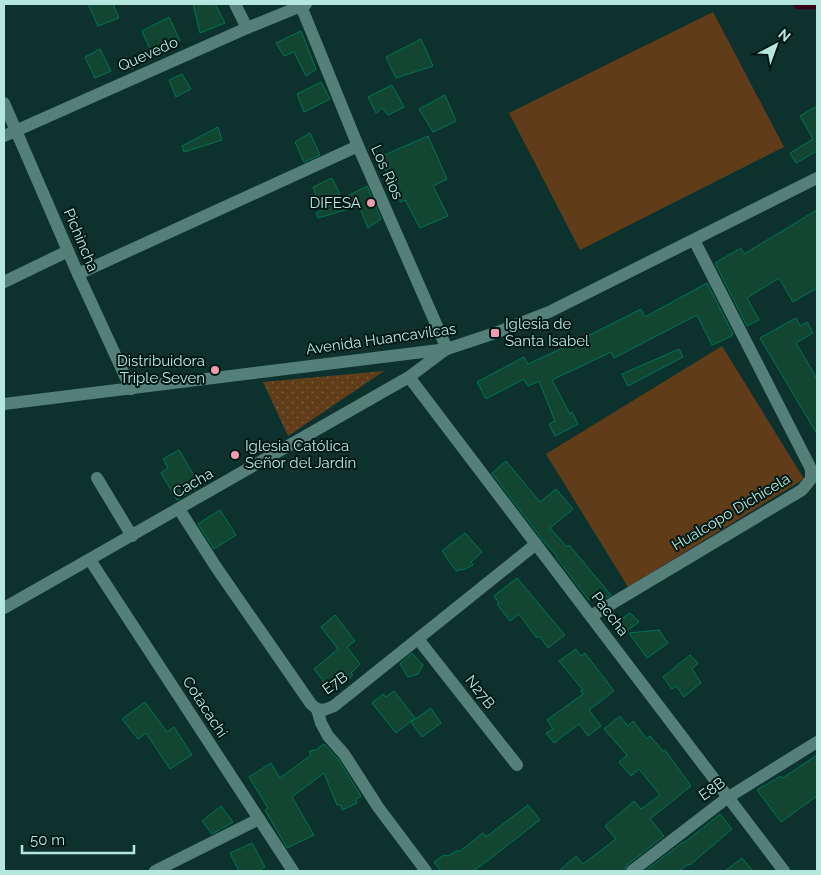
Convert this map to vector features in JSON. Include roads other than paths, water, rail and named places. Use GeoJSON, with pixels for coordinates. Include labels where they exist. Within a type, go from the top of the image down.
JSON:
{"type":"FeatureCollection","features":[{"type":"Feature","properties":{"kind":"street"},"geometry":{"type":"LineString","coordinates":[[236,4],[247,28]]}},
{"type":"Feature","properties":{"kind":"street","name":"Quevedo"},"geometry":{"type":"LineString","coordinates":[[4,136],[303,5]]}},
{"type":"Feature","properties":{"kind":"street","name":"Los Rìos"},"geometry":{"type":"LineString","coordinates":[[303,5],[358,146],[447,349]]}},
{"type":"Feature","properties":{"kind":"street","name":"Pichincha"},"geometry":{"type":"LineString","coordinates":[[4,103],[78,274],[131,389]]}},
{"type":"Feature","properties":{"kind":"street"},"geometry":{"type":"LineString","coordinates":[[78,274],[358,146]]}},
{"type":"Feature","properties":{"kind":"street","name":"Avenida Huancavilcas"},"geometry":{"type":"LineString","coordinates":[[4,404],[447,349],[549,312],[817,178]]}},
{"type":"Feature","properties":{"kind":"street","name":"Hualcopo Dichicela"},"geometry":{"type":"LineString","coordinates":[[591,616],[802,490],[812,479],[811,469],[694,240]]}},
{"type":"Feature","properties":{"kind":"street"},"geometry":{"type":"LineString","coordinates":[[4,282],[68,251]]}},
{"type":"Feature","properties":{"kind":"street","name":"Cacha"},"geometry":{"type":"LineString","coordinates":[[4,608],[408,377],[447,349]]}},
{"type":"Feature","properties":{"kind":"street","name":"Paccha"},"geometry":{"type":"LineString","coordinates":[[408,377],[784,871]]}},
{"type":"Feature","properties":{"kind":"street"},"geometry":{"type":"LineString","coordinates":[[97,478],[132,536]]}},
{"type":"Feature","properties":{"kind":"street","name":"E7B"},"geometry":{"type":"LineString","coordinates":[[179,509],[216,567],[295,682],[311,704],[317,709],[324,710],[334,706],[536,544]]}},
{"type":"Feature","properties":{"kind":"street","name":"Cotacachi"},"geometry":{"type":"LineString","coordinates":[[90,560],[293,871]]}},
{"type":"Feature","properties":{"kind":"street","name":"N27B"},"geometry":{"type":"LineString","coordinates":[[418,639],[517,765]]}},
{"type":"Feature","properties":{"kind":"street"},"geometry":{"type":"LineString","coordinates":[[317,709],[321,723],[328,736],[344,754],[378,807],[426,871]]}},
{"type":"Feature","properties":{"kind":"street","name":"E8B"},"geometry":{"type":"LineString","coordinates":[[632,871],[727,798],[817,742]]}},
{"type":"Feature","properties":{"kind":"street"},"geometry":{"type":"LineString","coordinates":[[155,871],[259,819]]}},
{"type":"Feature","properties":{"kind":"waterway"},"geometry":{"type":"LineString","coordinates":[[795,4],[797,7],[817,7]]}},
{"type":"Feature","properties":{"kind":"place","name":"DIFESA"},"geometry":{"type":"Point","coordinates":[371,203]}},
{"type":"Feature","properties":{"kind":"place","name":"Iglesia de Santa Isabel"},"geometry":{"type":"Point","coordinates":[495,333]}},
{"type":"Feature","properties":{"kind":"place","name":"Distribuidora Triple Seven"},"geometry":{"type":"Point","coordinates":[215,370]}},
{"type":"Feature","properties":{"kind":"place","name":"Iglesia Católica Señor del Jardín"},"geometry":{"type":"Point","coordinates":[235,455]}}]}
